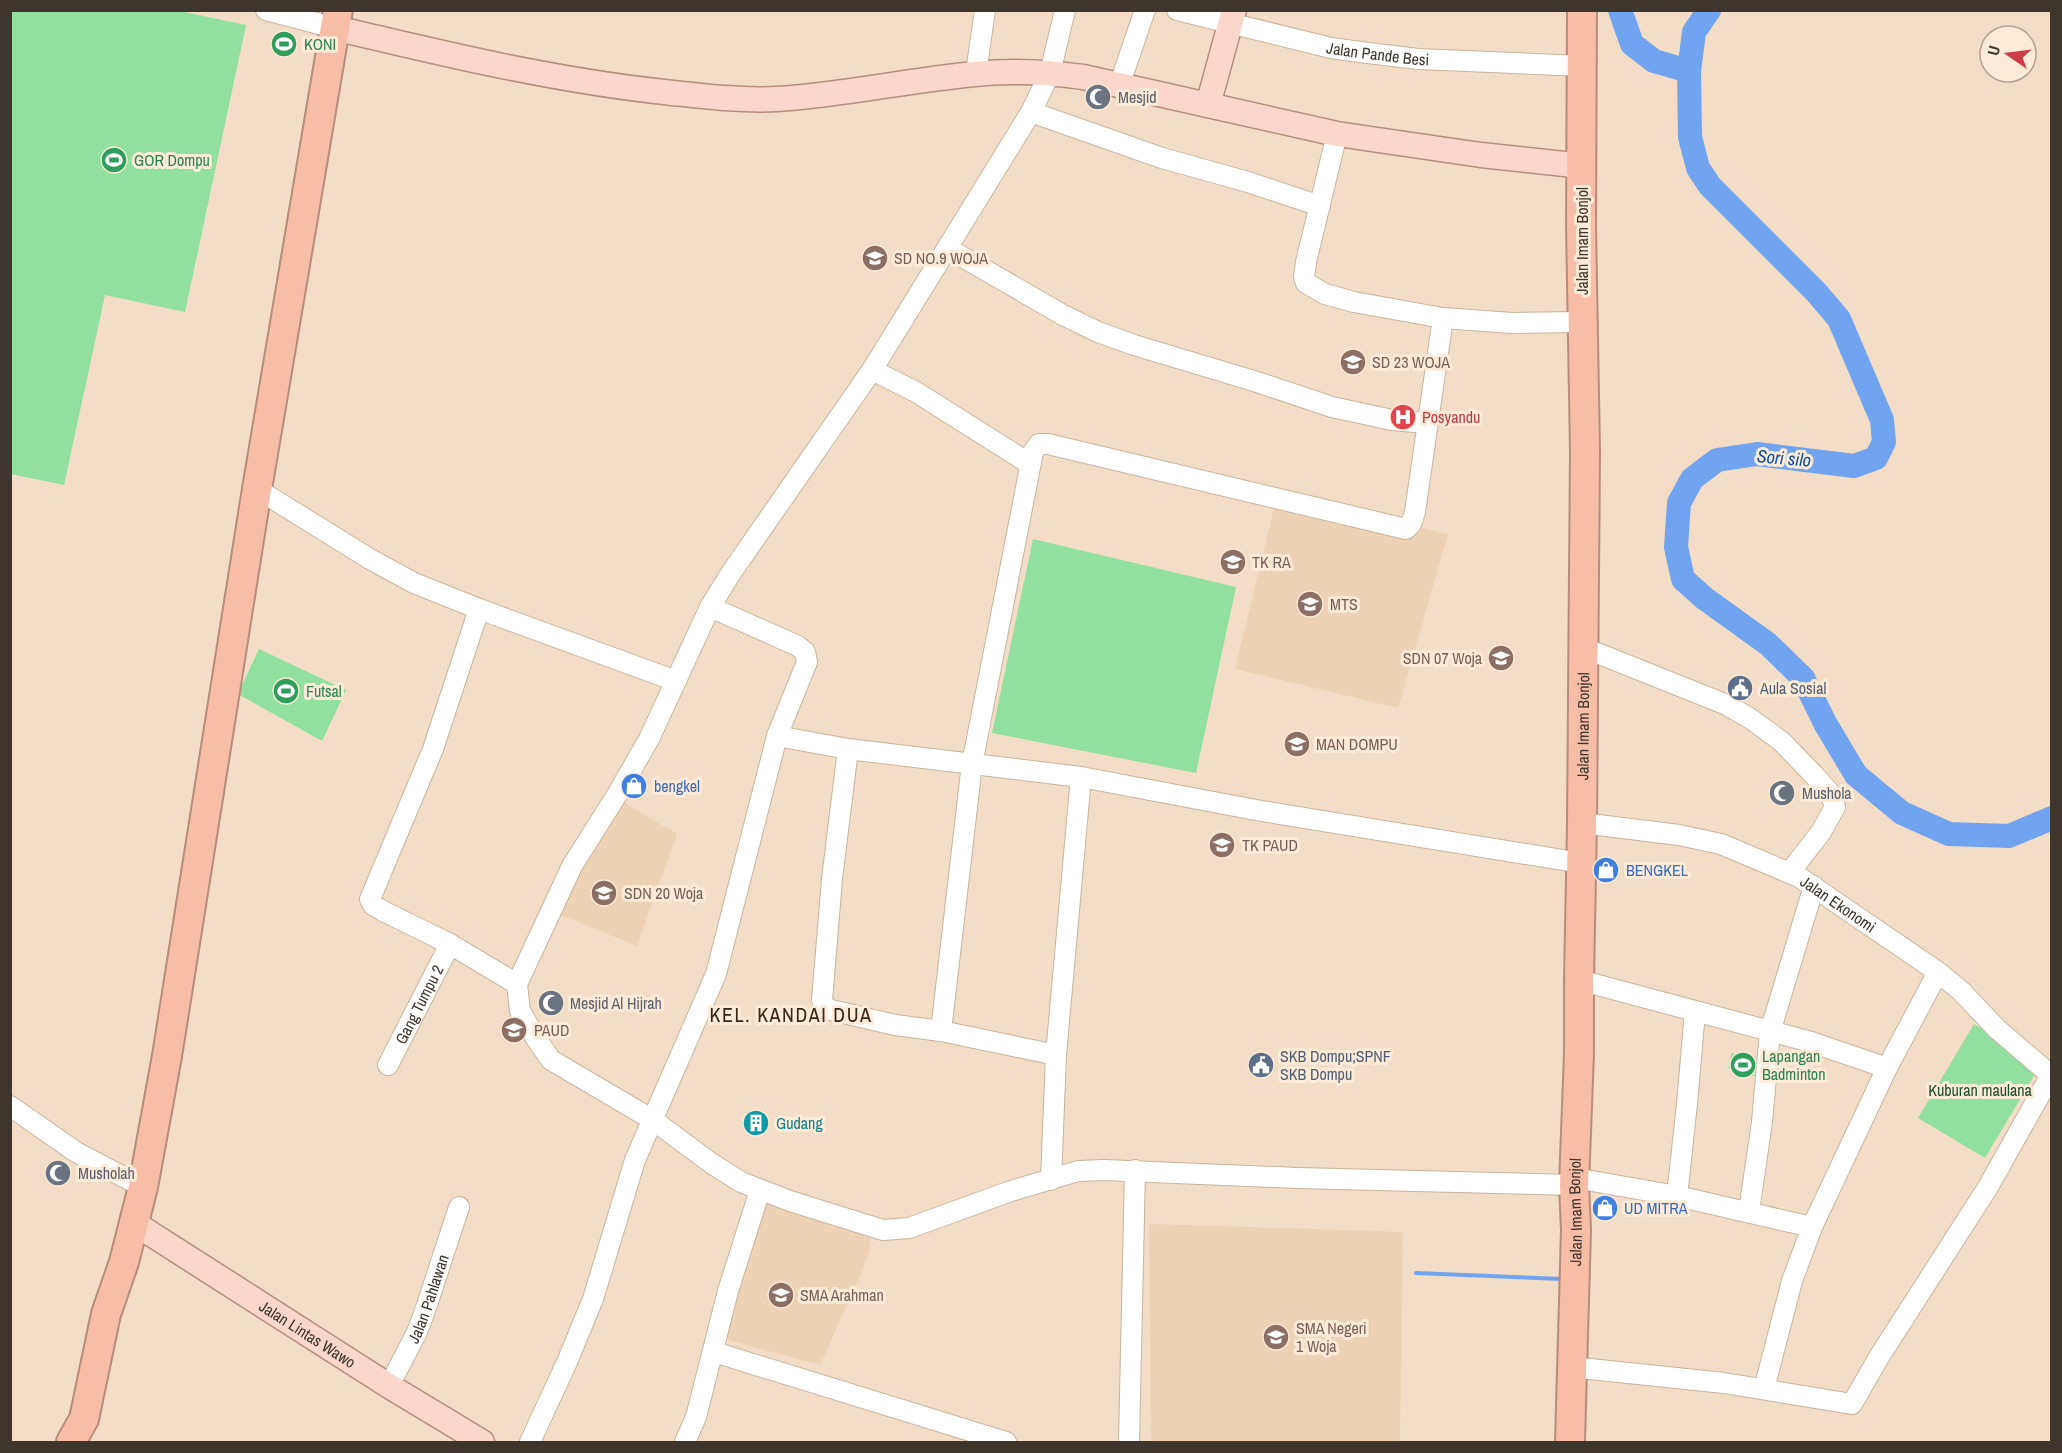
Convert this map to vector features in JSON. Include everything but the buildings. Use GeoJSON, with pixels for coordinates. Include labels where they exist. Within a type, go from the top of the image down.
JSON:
{"type":"FeatureCollection","features":[{"type":"Feature","properties":{"kind":"highway","name":"Jalan Imam Bonjol"},"geometry":{"type":"LineString","coordinates":[[1570,1443],[1582,823],[1585,436],[1582,322],[1582,10]]}},
{"type":"Feature","properties":{"kind":"highway"},"geometry":{"type":"LineString","coordinates":[[66,1438],[92,1313],[114,1257],[132,1231],[143,1187],[167,1056],[257,489],[337,20]]}},
{"type":"Feature","properties":{"kind":"main road"},"geometry":{"type":"LineString","coordinates":[[1208,105],[1233,17]]}},
{"type":"Feature","properties":{"kind":"main road"},"geometry":{"type":"LineString","coordinates":[[337,20],[459,58],[610,86],[718,98],[777,99],[976,74],[1050,73],[1083,77],[1337,134],[1481,155],[1583,166]]}},
{"type":"Feature","properties":{"kind":"main road","name":"Jalan Lintas Wawo"},"geometry":{"type":"LineString","coordinates":[[132,1231],[482,1443]]}},
{"type":"Feature","properties":{"kind":"street"},"geometry":{"type":"LineString","coordinates":[[266,10],[337,20]]}},
{"type":"Feature","properties":{"kind":"street"},"geometry":{"type":"LineString","coordinates":[[976,74],[985,10]]}},
{"type":"Feature","properties":{"kind":"street"},"geometry":{"type":"LineString","coordinates":[[1065,10],[1050,73],[1031,112],[872,370],[731,573],[710,607],[649,740],[572,866],[549,911],[517,984],[520,1011],[537,1040],[551,1060],[653,1120],[741,1182],[883,1230],[909,1228],[1011,1191],[1078,1171],[1135,1170],[1298,1178],[1574,1182],[1677,1196],[1812,1227]]}},
{"type":"Feature","properties":{"kind":"street"},"geometry":{"type":"LineString","coordinates":[[1119,86],[1145,10]]}},
{"type":"Feature","properties":{"kind":"street","name":"Jalan Pande Besi"},"geometry":{"type":"LineString","coordinates":[[1177,10],[1233,17],[1331,48],[1371,54],[1418,59],[1582,66]]}},
{"type":"Feature","properties":{"kind":"street"},"geometry":{"type":"LineString","coordinates":[[1031,112],[1162,158],[1248,182],[1320,206]]}},
{"type":"Feature","properties":{"kind":"street"},"geometry":{"type":"LineString","coordinates":[[1337,134],[1306,262],[1304,277],[1306,283],[1325,294],[1344,300],[1443,318],[1512,322],[1582,322]]}},
{"type":"Feature","properties":{"kind":"street"},"geometry":{"type":"LineString","coordinates":[[947,248],[1063,315],[1098,332],[1332,407],[1392,420],[1427,423]]}},
{"type":"Feature","properties":{"kind":"street"},"geometry":{"type":"LineString","coordinates":[[941,1031],[972,764],[1030,464],[1036,446],[1044,443],[1404,529],[1411,524],[1415,512],[1443,318]]}},
{"type":"Feature","properties":{"kind":"street"},"geometry":{"type":"LineString","coordinates":[[872,370],[916,392],[1030,464]]}},
{"type":"Feature","properties":{"kind":"street"},"geometry":{"type":"LineString","coordinates":[[257,489],[370,559],[414,583],[676,681]]}},
{"type":"Feature","properties":{"kind":"street"},"geometry":{"type":"LineString","coordinates":[[530,1443],[593,1299],[635,1160],[716,974],[777,736],[807,662],[807,655],[798,646],[710,607]]}},
{"type":"Feature","properties":{"kind":"street"},"geometry":{"type":"LineString","coordinates":[[479,609],[433,748],[370,899],[373,905],[383,911],[450,944],[517,984]]}},
{"type":"Feature","properties":{"kind":"street"},"geometry":{"type":"LineString","coordinates":[[1582,647],[1727,705],[1781,741],[1813,774],[1830,793],[1835,807],[1821,832],[1790,872]]}},
{"type":"Feature","properties":{"kind":"street"},"geometry":{"type":"LineString","coordinates":[[777,736],[848,749],[1081,777],[1256,810],[1581,862]]}},
{"type":"Feature","properties":{"kind":"street"},"geometry":{"type":"LineString","coordinates":[[848,749],[832,879],[822,1000],[825,1007],[895,1025],[941,1031],[1056,1055]]}},
{"type":"Feature","properties":{"kind":"street"},"geometry":{"type":"LineString","coordinates":[[1051,1180],[1056,1055],[1081,777]]}},
{"type":"Feature","properties":{"kind":"street","name":"Jalan Ekonomi"},"geometry":{"type":"LineString","coordinates":[[1582,823],[1679,835],[1721,844],[1790,872],[1814,886],[1938,972],[1961,991],[1997,1029],[2051,1075]]}},
{"type":"Feature","properties":{"kind":"street"},"geometry":{"type":"LineString","coordinates":[[1749,1211],[1762,1122],[1770,1032],[1814,886]]}},
{"type":"Feature","properties":{"kind":"street","name":"Gang Tumpu 2"},"geometry":{"type":"LineString","coordinates":[[388,1065],[450,944]]}},
{"type":"Feature","properties":{"kind":"street"},"geometry":{"type":"LineString","coordinates":[[1764,1389],[1792,1281],[1812,1227],[1887,1068],[1938,972]]}},
{"type":"Feature","properties":{"kind":"street"},"geometry":{"type":"LineString","coordinates":[[1578,980],[1811,1042],[1887,1068]]}},
{"type":"Feature","properties":{"kind":"street"},"geometry":{"type":"LineString","coordinates":[[1677,1196],[1688,1104],[1695,1011]]}},
{"type":"Feature","properties":{"kind":"street"},"geometry":{"type":"LineString","coordinates":[[1571,1367],[1764,1389],[1853,1404],[1879,1357],[1988,1186],[2051,1075]]}},
{"type":"Feature","properties":{"kind":"street"},"geometry":{"type":"LineString","coordinates":[[10,1106],[76,1152],[143,1187]]}},
{"type":"Feature","properties":{"kind":"street"},"geometry":{"type":"LineString","coordinates":[[1129,1443],[1135,1170]]}},
{"type":"Feature","properties":{"kind":"street"},"geometry":{"type":"LineString","coordinates":[[685,1443],[696,1418],[728,1291],[760,1190]]}},
{"type":"Feature","properties":{"kind":"street","name":"Jalan Pahlawan"},"geometry":{"type":"LineString","coordinates":[[389,1386],[417,1332],[459,1208]]}},
{"type":"Feature","properties":{"kind":"street"},"geometry":{"type":"LineString","coordinates":[[714,1352],[1006,1443]]}},
{"type":"Feature","properties":{"kind":"shaded area"},"geometry":{"type":"Polygon","coordinates":[[[1277,496],[1448,534],[1398,708],[1235,669],[1277,496]]]}},
{"type":"Feature","properties":{"kind":"shaded area"},"geometry":{"type":"Polygon","coordinates":[[[620,800],[677,834],[637,946],[553,912],[620,800]]]}},
{"type":"Feature","properties":{"kind":"shaded area","name":"PAUD"},"geometry":{"type":"Polygon","coordinates":[[[517,1017],[526,1027],[511,1043],[501,1033],[517,1017]]]}},
{"type":"Feature","properties":{"kind":"shaded area"},"geometry":{"type":"Polygon","coordinates":[[[763,1197],[871,1233],[869,1252],[861,1273],[820,1365],[725,1339],[763,1197]]]}},
{"type":"Feature","properties":{"kind":"shaded area","name":"SMA Negeri 1 Woja"},"geometry":{"type":"Polygon","coordinates":[[[1149,1224],[1403,1232],[1400,1442],[1151,1442],[1149,1224]]]}},
{"type":"Feature","properties":{"kind":"green space","name":"GOR Dompu"},"geometry":{"type":"Polygon","coordinates":[[[11,10],[180,11],[246,25],[185,312],[105,295],[64,485],[11,474],[11,10]]]}},
{"type":"Feature","properties":{"kind":"green space"},"geometry":{"type":"Polygon","coordinates":[[[1033,539],[1236,587],[1196,773],[992,733],[1033,539]]]}},
{"type":"Feature","properties":{"kind":"green space"},"geometry":{"type":"Polygon","coordinates":[[[259,649],[346,690],[322,741],[238,694],[259,649]]]}},
{"type":"Feature","properties":{"kind":"green space","name":"Kuburan maulana"},"geometry":{"type":"Polygon","coordinates":[[[1974,1024],[2040,1066],[1985,1158],[1918,1118],[1974,1024]]]}},
{"type":"Feature","properties":{"kind":"green space","name":"Lapangan Badminton"},"geometry":{"type":"Polygon","coordinates":[[[1732,1053],[1758,1061],[1754,1076],[1728,1068],[1732,1053]]]}},
{"type":"Feature","properties":{"kind":"waterway"},"geometry":{"type":"LineString","coordinates":[[1620,10],[1632,44],[1654,61],[1689,71]]}},
{"type":"Feature","properties":{"kind":"waterway","name":"Sori silo"},"geometry":{"type":"LineString","coordinates":[[1709,10],[1694,32],[1689,71],[1690,137],[1698,168],[1710,186],[1816,292],[1839,319],[1882,420],[1884,442],[1876,458],[1854,466],[1757,454],[1717,460],[1692,479],[1679,503],[1676,547],[1683,579],[1704,598],[1768,644],[1803,678],[1825,723],[1856,775],[1902,813],[1949,834],[2009,836],[2052,818]]}},
{"type":"Feature","properties":{"kind":"waterway"},"geometry":{"type":"LineString","coordinates":[[1416,1273],[1563,1279]]}},
{"type":"Feature","properties":{"kind":"place","name":"KONI"},"geometry":{"type":"Point","coordinates":[284,44]}},
{"type":"Feature","properties":{"kind":"place","name":"Mesjid"},"geometry":{"type":"Point","coordinates":[1098,97]}},
{"type":"Feature","properties":{"kind":"place","name":"GOR Dompu"},"geometry":{"type":"Point","coordinates":[114,160]}},
{"type":"Feature","properties":{"kind":"place","name":"SD NO.9 WOJA"},"geometry":{"type":"Point","coordinates":[875,258]}},
{"type":"Feature","properties":{"kind":"place","name":"SD 23 WOJA"},"geometry":{"type":"Point","coordinates":[1353,362]}},
{"type":"Feature","properties":{"kind":"place","name":"Posyandu"},"geometry":{"type":"Point","coordinates":[1403,417]}},
{"type":"Feature","properties":{"kind":"place","name":"TK RA"},"geometry":{"type":"Point","coordinates":[1233,562]}},
{"type":"Feature","properties":{"kind":"place","name":"MTS"},"geometry":{"type":"Point","coordinates":[1310,604]}},
{"type":"Feature","properties":{"kind":"place","name":"SDN 07 Woja"},"geometry":{"type":"Point","coordinates":[1501,658]}},
{"type":"Feature","properties":{"kind":"place","name":"Aula Sosial"},"geometry":{"type":"Point","coordinates":[1740,688]}},
{"type":"Feature","properties":{"kind":"place","name":"Futsal"},"geometry":{"type":"Point","coordinates":[286,691]}},
{"type":"Feature","properties":{"kind":"place","name":"MAN DOMPU"},"geometry":{"type":"Point","coordinates":[1297,744]}},
{"type":"Feature","properties":{"kind":"place","name":"bengkel"},"geometry":{"type":"Point","coordinates":[634,786]}},
{"type":"Feature","properties":{"kind":"place","name":"Mushola"},"geometry":{"type":"Point","coordinates":[1782,793]}},
{"type":"Feature","properties":{"kind":"place","name":"TK PAUD"},"geometry":{"type":"Point","coordinates":[1222,845]}},
{"type":"Feature","properties":{"kind":"place","name":"BENGKEL"},"geometry":{"type":"Point","coordinates":[1606,870]}},
{"type":"Feature","properties":{"kind":"place","name":"SDN 20 Woja"},"geometry":{"type":"Point","coordinates":[604,893]}},
{"type":"Feature","properties":{"kind":"place","name":"Mesjid Al Hijrah"},"geometry":{"type":"Point","coordinates":[551,1003]}},
{"type":"Feature","properties":{"kind":"place","name":"PAUD"},"geometry":{"type":"Point","coordinates":[514,1030]}},
{"type":"Feature","properties":{"kind":"place","name":"SKB Dompu;SPNF SKB Dompu"},"geometry":{"type":"Point","coordinates":[1261,1065]}},
{"type":"Feature","properties":{"kind":"place","name":"Lapangan Badminton"},"geometry":{"type":"Point","coordinates":[1743,1065]}},
{"type":"Feature","properties":{"kind":"place","name":"Gudang"},"geometry":{"type":"Point","coordinates":[756,1123]}},
{"type":"Feature","properties":{"kind":"place","name":"Musholah"},"geometry":{"type":"Point","coordinates":[58,1173]}},
{"type":"Feature","properties":{"kind":"place","name":"UD MITRA"},"geometry":{"type":"Point","coordinates":[1605,1208]}},
{"type":"Feature","properties":{"kind":"place","name":"SMA Arahman"},"geometry":{"type":"Point","coordinates":[781,1295]}},
{"type":"Feature","properties":{"kind":"place","name":"SMA Negeri 1 Woja"},"geometry":{"type":"Point","coordinates":[1276,1337]}},
{"type":"Feature","properties":{"kind":"district","name":"KEL. KANDAI DUA"},"geometry":{"type":"Point","coordinates":[791,1014]}}]}
